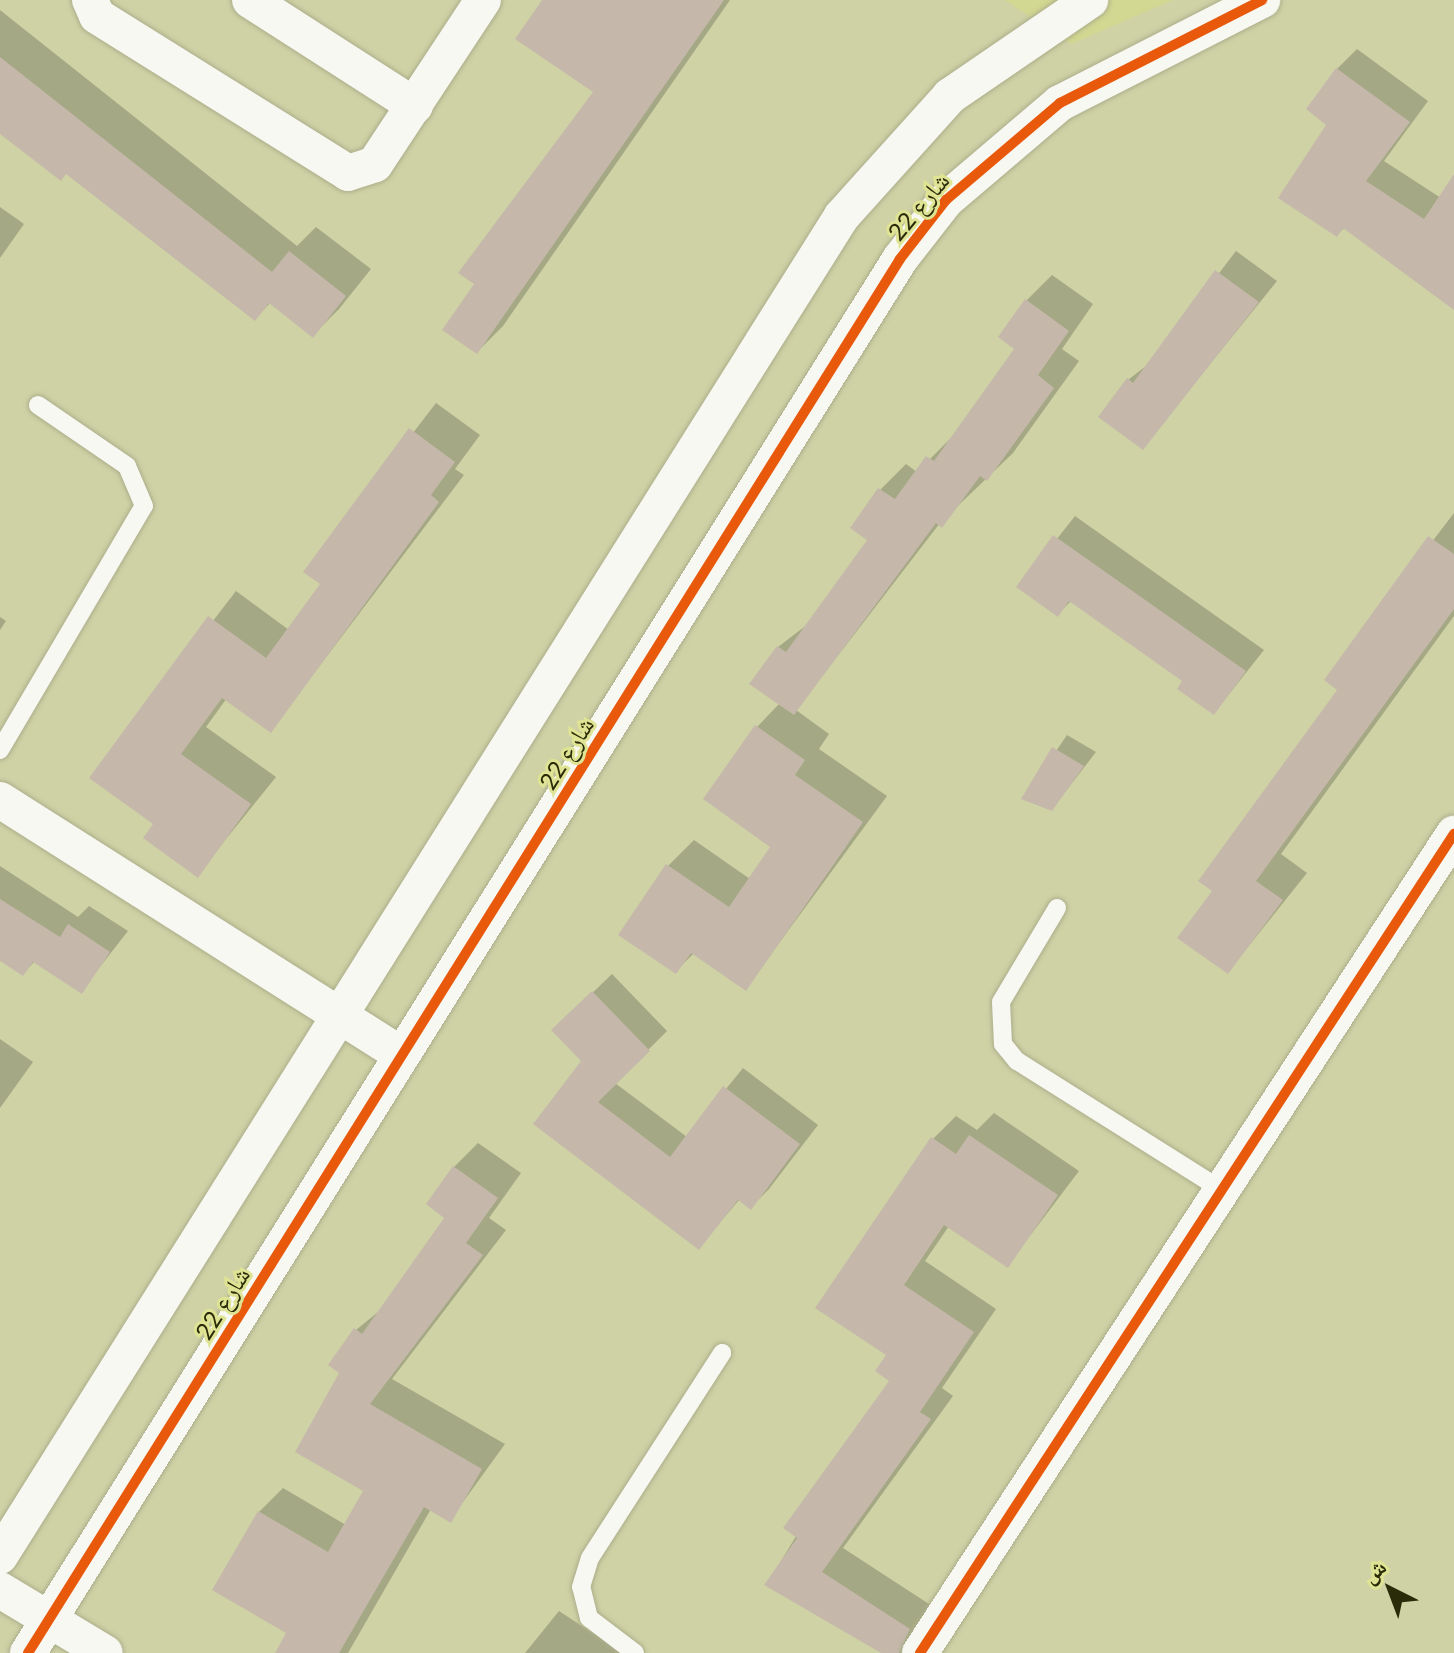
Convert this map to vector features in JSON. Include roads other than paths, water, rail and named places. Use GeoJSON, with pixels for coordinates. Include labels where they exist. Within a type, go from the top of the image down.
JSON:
{"type":"FeatureCollection","features":[{"type":"Feature","properties":{"kind":"street"},"geometry":{"type":"LineString","coordinates":[[90,0],[97,16],[331,168],[348,173],[375,164],[483,0]]}},
{"type":"Feature","properties":{"kind":"street"},"geometry":{"type":"LineString","coordinates":[[250,0],[415,106]]}},
{"type":"Feature","properties":{"kind":"street","name":"شارع 22"},"geometry":{"type":"LineString","coordinates":[[28,1653],[900,259],[946,200],[1060,103],[1262,0]]}},
{"type":"Feature","properties":{"kind":"street"},"geometry":{"type":"LineString","coordinates":[[0,1556],[842,216],[950,96],[1083,1]]}},
{"type":"Feature","properties":{"kind":"street"},"geometry":{"type":"LineString","coordinates":[[0,800],[400,1054]]}},
{"type":"Feature","properties":{"kind":"street"},"geometry":{"type":"LineString","coordinates":[[920,1653],[1454,834]]}},
{"type":"Feature","properties":{"kind":"street"},"geometry":{"type":"LineString","coordinates":[[0,1590],[105,1653]]}},
{"type":"Feature","properties":{"kind":"lane"},"geometry":{"type":"LineString","coordinates":[[0,750],[144,506],[127,466],[38,405]]}},
{"type":"Feature","properties":{"kind":"lane"},"geometry":{"type":"LineString","coordinates":[[1057,908],[1001,1002],[1003,1044],[1017,1061],[1222,1190]]}},
{"type":"Feature","properties":{"kind":"lane"},"geometry":{"type":"LineString","coordinates":[[635,1653],[589,1618],[581,1587],[590,1558],[722,1353]]}}]}
